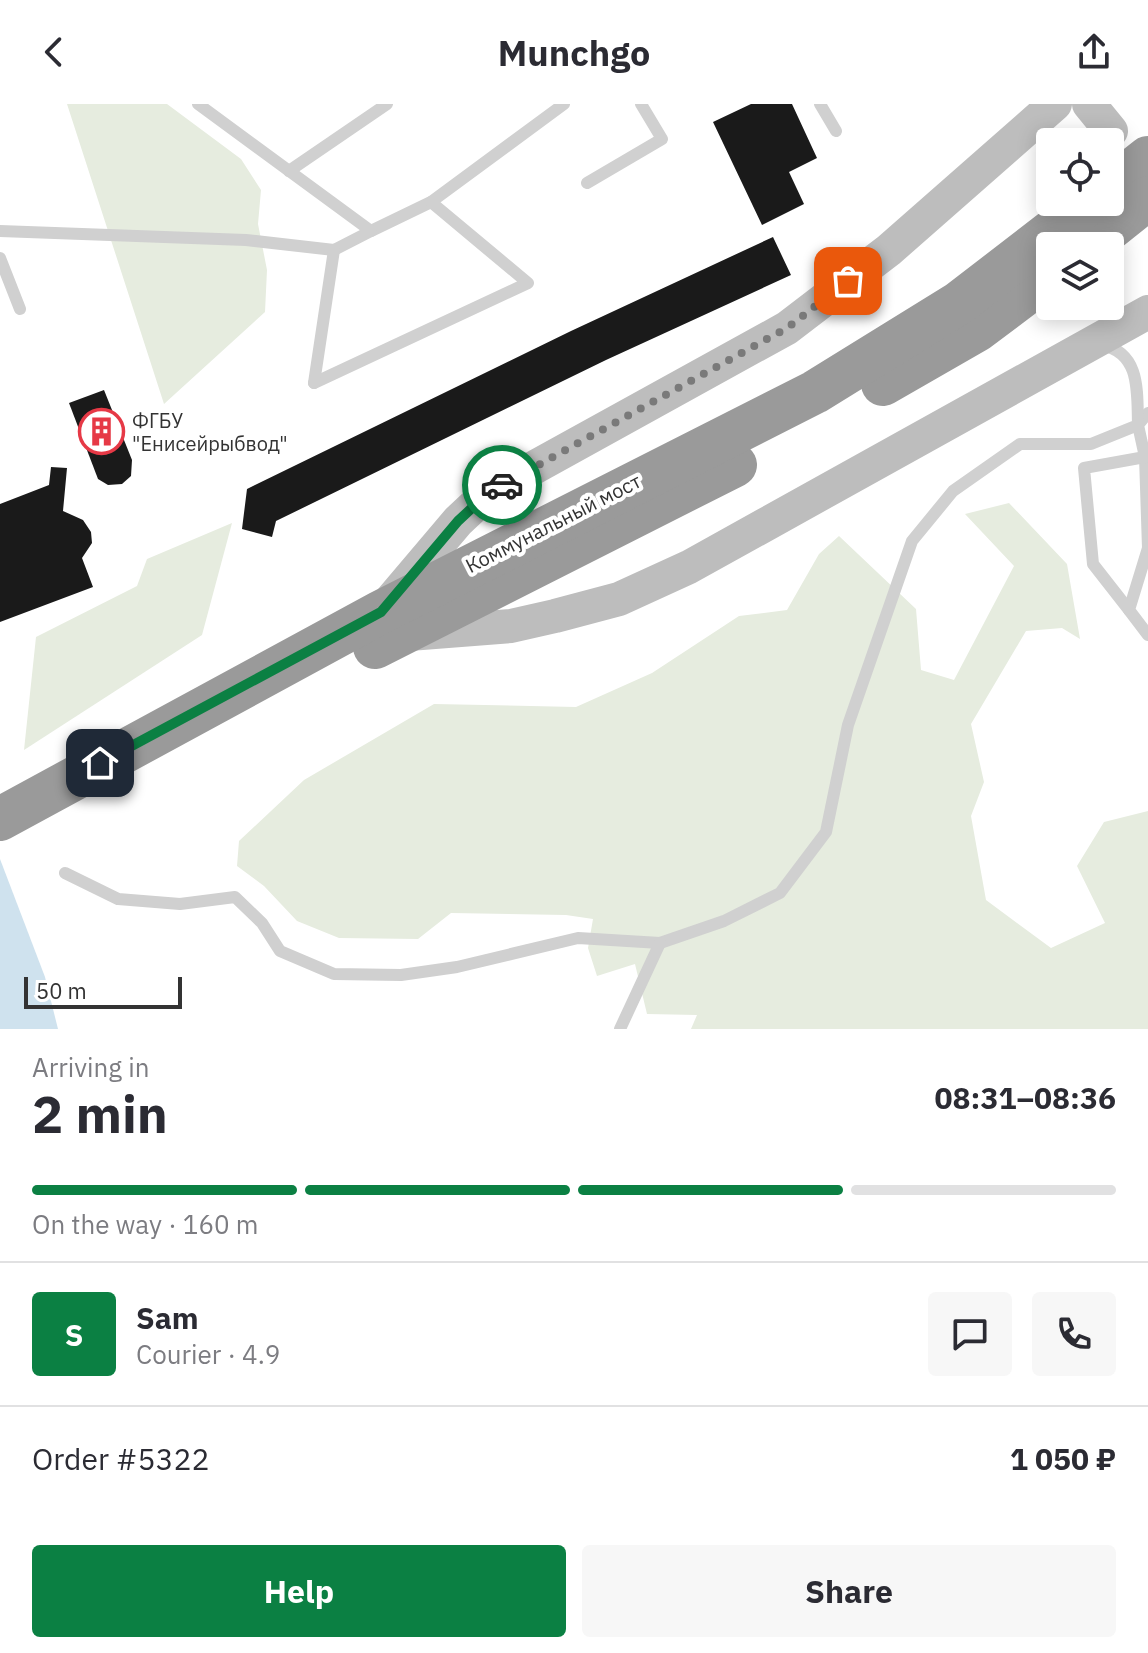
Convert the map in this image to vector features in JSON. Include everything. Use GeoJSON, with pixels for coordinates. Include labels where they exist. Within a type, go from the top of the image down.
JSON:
{"type":"FeatureCollection","features":[{"type":"Feature","properties":{"kind":"highway"},"geometry":{"type":"LineString","coordinates":[[1124,177],[1148,158]]}},
{"type":"Feature","properties":{"kind":"highway"},"geometry":{"type":"LineString","coordinates":[[1106,232],[1148,198]]}},
{"type":"Feature","properties":{"kind":"highway","name":"Коммунальный мост"},"geometry":{"type":"LineString","coordinates":[[0,819],[105,774],[391,623],[815,392],[959,303],[1072,216]]}},
{"type":"Feature","properties":{"kind":"highway","name":"Коммунальный мост"},"geometry":{"type":"LineString","coordinates":[[391,623],[483,596],[841,409],[977,330],[1036,286]]}},
{"type":"Feature","properties":{"kind":"highway","name":"Коммунальный мост"},"geometry":{"type":"LineString","coordinates":[[0,842],[105,774]]}},
{"type":"Feature","properties":{"kind":"main road"},"geometry":{"type":"LineString","coordinates":[[391,623],[458,521],[488,493],[787,328],[889,250],[1055,104]]}},
{"type":"Feature","properties":{"kind":"main road"},"geometry":{"type":"LineString","coordinates":[[1089,104],[1109,128]]}},
{"type":"Feature","properties":{"kind":"main road"},"geometry":{"type":"LineString","coordinates":[[391,623],[511,626],[619,599],[689,567],[1148,312]]}},
{"type":"Feature","properties":{"kind":"lane"},"geometry":{"type":"LineString","coordinates":[[198,104],[371,231]]}},
{"type":"Feature","properties":{"kind":"lane"},"geometry":{"type":"LineString","coordinates":[[289,171],[387,104]]}},
{"type":"Feature","properties":{"kind":"lane"},"geometry":{"type":"LineString","coordinates":[[0,231],[246,240],[334,250],[431,202],[550,108],[564,104]]}},
{"type":"Feature","properties":{"kind":"lane"},"geometry":{"type":"LineString","coordinates":[[587,183],[662,139],[641,104]]}},
{"type":"Feature","properties":{"kind":"lane"},"geometry":{"type":"LineString","coordinates":[[820,104],[836,131]]}},
{"type":"Feature","properties":{"kind":"lane"},"geometry":{"type":"LineString","coordinates":[[334,250],[314,383],[528,283],[431,202]]}},
{"type":"Feature","properties":{"kind":"lane"},"geometry":{"type":"LineString","coordinates":[[0,258],[20,309]]}},
{"type":"Feature","properties":{"kind":"lane"},"geometry":{"type":"LineString","coordinates":[[1091,343],[1116,348],[1128,359],[1137,379],[1138,425],[1145,457],[1148,548],[1129,610]]}},
{"type":"Feature","properties":{"kind":"lane"},"geometry":{"type":"LineString","coordinates":[[65,873],[118,899],[180,904],[235,897],[262,923],[280,951],[334,974],[401,975],[457,967],[578,938],[660,943],[724,921],[780,893],[826,832],[848,725],[874,639],[912,541],[953,491],[1020,444],[1091,444],[1138,425],[1148,413]]}},
{"type":"Feature","properties":{"kind":"lane"},"geometry":{"type":"LineString","coordinates":[[1145,457],[1084,468],[1093,564],[1148,635]]}},
{"type":"Feature","properties":{"kind":"lane"},"geometry":{"type":"LineString","coordinates":[[620,1029],[660,943]]}},
{"type":"Feature","properties":{"kind":"shaded area"},"geometry":{"type":"Polygon","coordinates":[[[67,104],[167,104],[241,159],[261,190],[258,224],[267,270],[265,312],[164,404],[67,104]]]}},
{"type":"Feature","properties":{"kind":"shaded area"},"geometry":{"type":"Polygon","coordinates":[[[1009,503],[1067,564],[1080,639],[1062,628],[1026,631],[971,724],[984,782],[971,816],[986,900],[1051,948],[1105,923],[1077,866],[1104,822],[1148,811],[1148,1029],[691,1029],[697,1015],[647,1014],[635,964],[597,976],[588,948],[593,919],[566,915],[451,913],[418,939],[339,938],[297,921],[264,886],[237,866],[239,841],[304,780],[434,704],[576,707],[652,673],[739,616],[787,610],[819,554],[839,536],[916,609],[921,670],[954,680],[1014,566],[965,514],[1009,503]]]}},
{"type":"Feature","properties":{"kind":"shaded area"},"geometry":{"type":"Polygon","coordinates":[[[232,523],[202,635],[24,750],[36,637],[137,586],[147,559],[232,523]]]}},
{"type":"Feature","properties":{"kind":"water"},"geometry":{"type":"Polygon","coordinates":[[[0,859],[45,977],[58,1029],[0,1029],[0,859]]]}},
{"type":"Feature","properties":{"kind":"building"},"geometry":{"type":"Polygon","coordinates":[[[751,104],[792,104],[817,158],[789,172],[804,204],[762,225],[713,122],[751,104]]]}},
{"type":"Feature","properties":{"kind":"building"},"geometry":{"type":"Polygon","coordinates":[[[773,237],[791,275],[606,360],[276,521],[272,537],[242,529],[247,489],[571,331],[773,237]]]}},
{"type":"Feature","properties":{"kind":"building","name":"ФГБУ \"Енисейрыбвод\""},"geometry":{"type":"Polygon","coordinates":[[[104,390],[132,460],[131,476],[122,484],[108,485],[98,479],[69,403],[104,390]]]}},
{"type":"Feature","properties":{"kind":"building"},"geometry":{"type":"Polygon","coordinates":[[[51,467],[67,468],[63,511],[83,520],[91,532],[92,543],[82,558],[93,587],[0,622],[0,504],[49,485],[51,467]]]}},
{"type":"Feature","properties":{"kind":"way so far"},"geometry":{"type":"LineString","coordinates":[[502,485],[787,328],[848,281]]}},
{"type":"Feature","properties":{"kind":"place","name":"ФГБУ \"Енисейрыбвод\""},"geometry":{"type":"Point","coordinates":[101,432]}},
{"type":"Feature","properties":{"kind":"route"},"geometry":{"type":"LineString","coordinates":[[100,763],[381,612],[458,521],[488,493],[502,485]]}}]}
